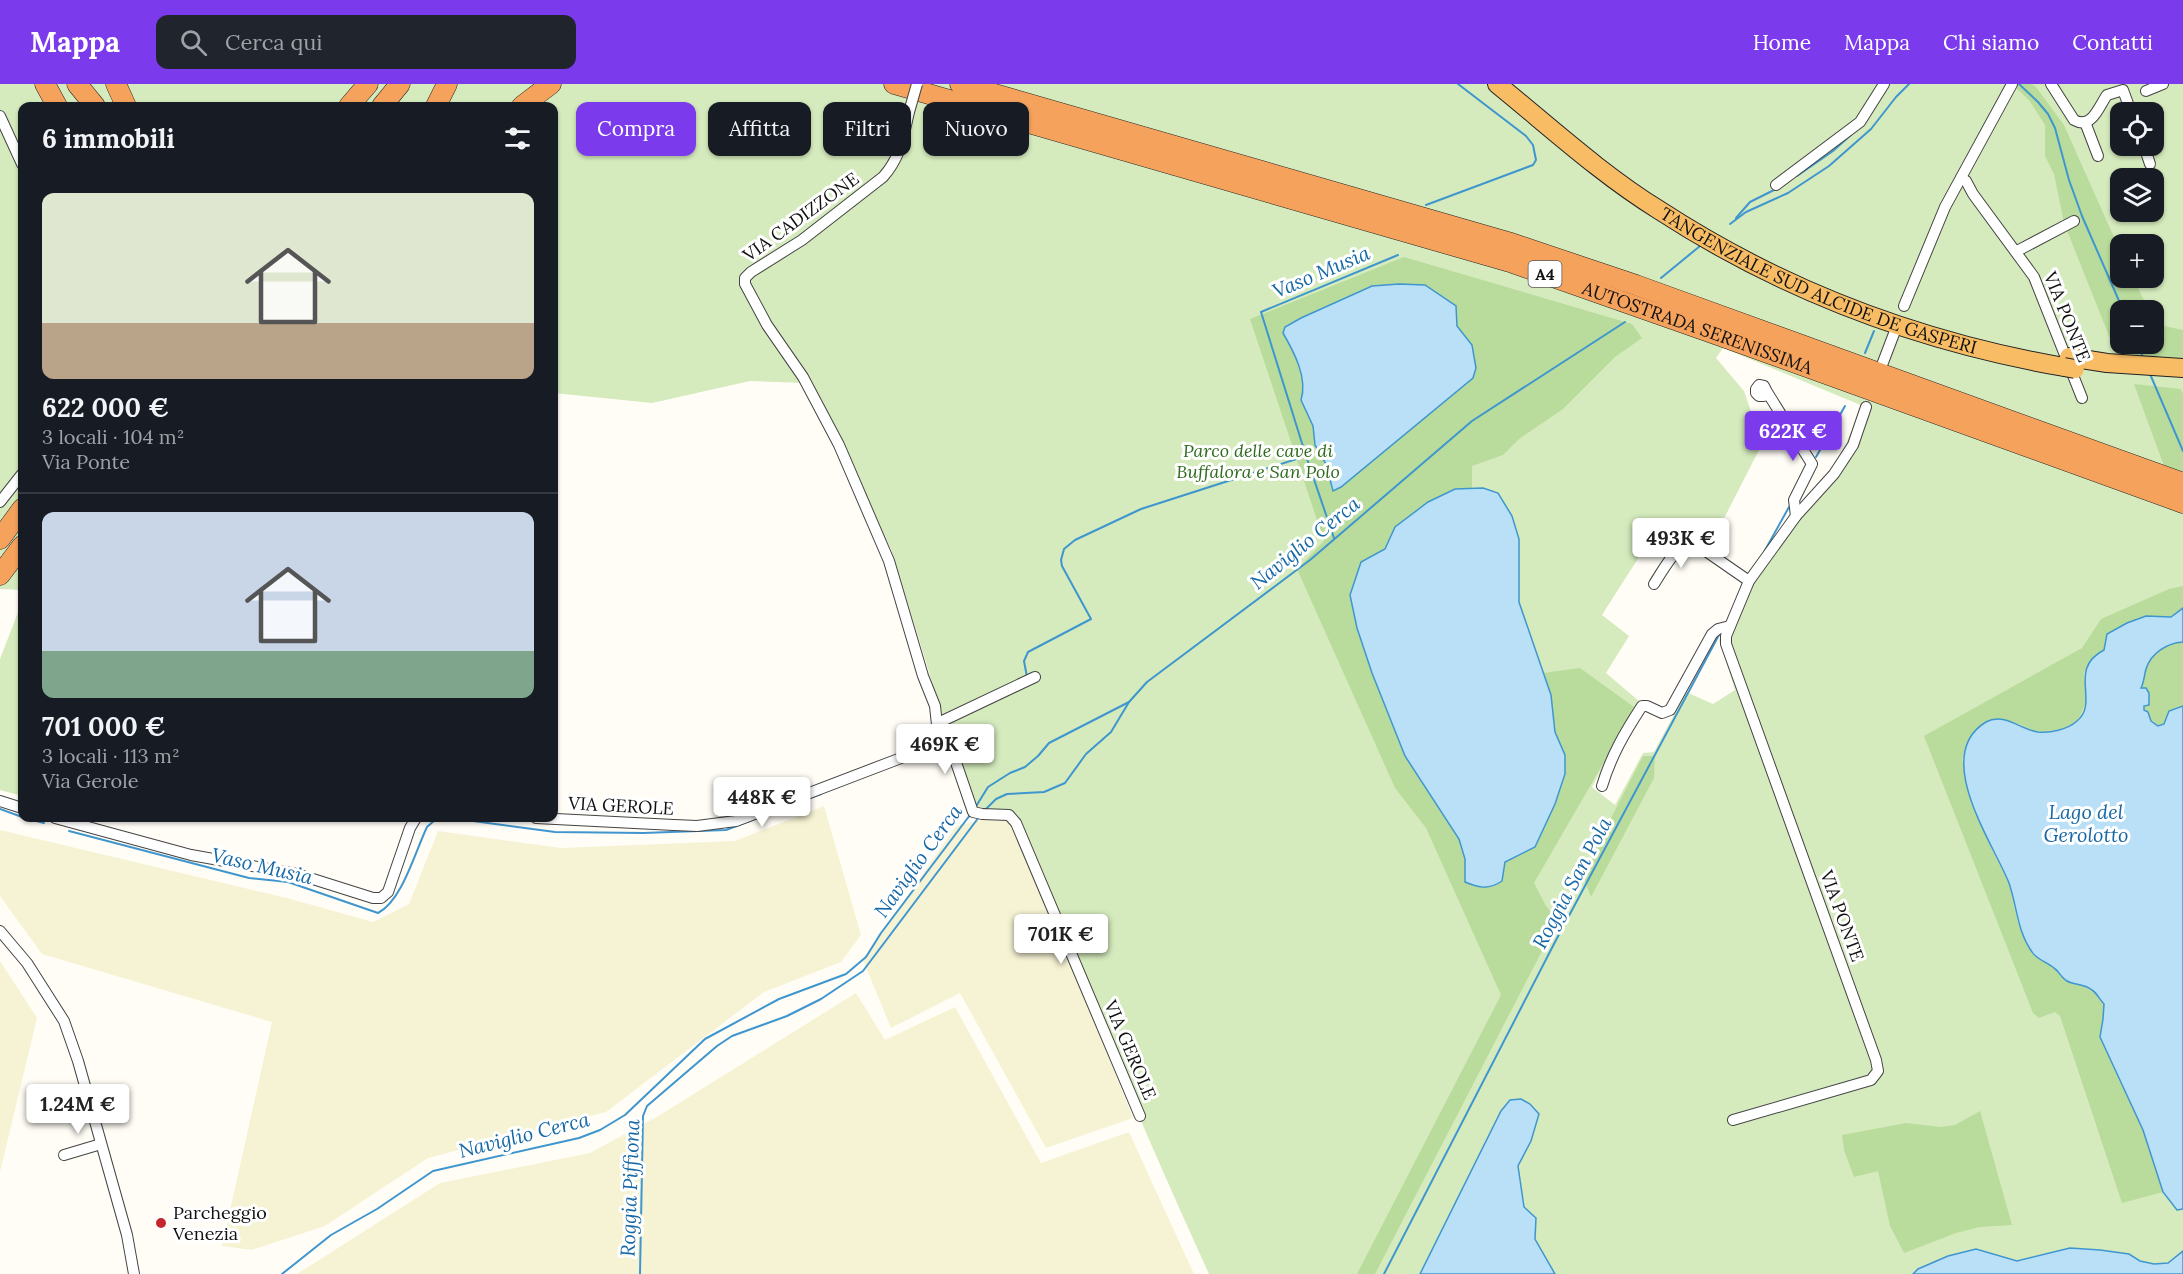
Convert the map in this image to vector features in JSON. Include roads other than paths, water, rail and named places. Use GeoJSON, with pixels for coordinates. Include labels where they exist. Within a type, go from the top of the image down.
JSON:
{"type":"FeatureCollection","features":[{"type":"Feature","properties":{"kind":"highway"},"geometry":{"type":"LineString","coordinates":[[45,84],[55,102]]}},
{"type":"Feature","properties":{"kind":"highway"},"geometry":{"type":"LineString","coordinates":[[77,84],[92,102]]}},
{"type":"Feature","properties":{"kind":"highway"},"geometry":{"type":"LineString","coordinates":[[116,84],[124,102]]}},
{"type":"Feature","properties":{"kind":"highway"},"geometry":{"type":"LineString","coordinates":[[352,102],[368,84]]}},
{"type":"Feature","properties":{"kind":"highway"},"geometry":{"type":"LineString","coordinates":[[370,102],[385,84]]}},
{"type":"Feature","properties":{"kind":"highway"},"geometry":{"type":"LineString","coordinates":[[385,102],[400,84]]}},
{"type":"Feature","properties":{"kind":"highway"},"geometry":{"type":"LineString","coordinates":[[438,102],[447,84]]}},
{"type":"Feature","properties":{"kind":"highway"},"geometry":{"type":"LineString","coordinates":[[527,102],[551,84]]}},
{"type":"Feature","properties":{"kind":"highway","name":"AUTOSTRADA SERENISSIMA"},"geometry":{"type":"LineString","coordinates":[[894,84],[1524,267],[1718,334],[2183,503]]}},
{"type":"Feature","properties":{"kind":"highway","name":"AUTOSTRADA SERENISSIMA"},"geometry":{"type":"LineString","coordinates":[[960,84],[1517,245],[1636,285],[2183,483]]}},
{"type":"Feature","properties":{"kind":"highway","name":"TANGENZIALE SUD ALCIDE DE GASPERI"},"geometry":{"type":"LineString","coordinates":[[1497,84],[1593,163],[1659,210],[1723,248],[1810,292],[1905,329],[1972,348],[2131,370],[2178,373]]}},
{"type":"Feature","properties":{"kind":"highway","name":"TANGENZIALE SUD ALCIDE DE GASPERI"},"geometry":{"type":"LineString","coordinates":[[1514,84],[1663,201],[1727,238],[1814,282],[1852,299],[1909,319],[2066,362]]}},
{"type":"Feature","properties":{"kind":"highway"},"geometry":{"type":"LineString","coordinates":[[0,539],[18,514]]}},
{"type":"Feature","properties":{"kind":"highway"},"geometry":{"type":"LineString","coordinates":[[0,552],[18,530]]}},
{"type":"Feature","properties":{"kind":"highway"},"geometry":{"type":"LineString","coordinates":[[0,575],[18,551]]}},
{"type":"Feature","properties":{"kind":"highway"},"geometry":{"type":"LineString","coordinates":[[0,582],[18,562]]}},
{"type":"Feature","properties":{"kind":"street","name":"VIA CADIZZONE"},"geometry":{"type":"LineString","coordinates":[[917,84],[899,152],[894,165],[884,177],[802,240],[745,278],[747,290],[767,325],[803,377],[839,445],[889,561],[923,676],[935,706],[938,729]]}},
{"type":"Feature","properties":{"kind":"street"},"geometry":{"type":"LineString","coordinates":[[1776,185],[1860,122],[1884,84]]}},
{"type":"Feature","properties":{"kind":"street"},"geometry":{"type":"LineString","coordinates":[[2051,84],[2074,120],[2079,123],[2085,122],[2099,112],[2107,95],[2123,90],[2128,102]]}},
{"type":"Feature","properties":{"kind":"street"},"geometry":{"type":"LineString","coordinates":[[2146,91],[2163,84]]}},
{"type":"Feature","properties":{"kind":"street"},"geometry":{"type":"LineString","coordinates":[[1905,306],[1945,207],[2011,85]]}},
{"type":"Feature","properties":{"kind":"street"},"geometry":{"type":"LineString","coordinates":[[0,116],[18,155]]}},
{"type":"Feature","properties":{"kind":"street"},"geometry":{"type":"LineString","coordinates":[[2085,122],[2098,156]]}},
{"type":"Feature","properties":{"kind":"street"},"geometry":{"type":"LineString","coordinates":[[2147,156],[2150,164]]}},
{"type":"Feature","properties":{"kind":"street","name":"VIA PONTE"},"geometry":{"type":"LineString","coordinates":[[1961,178],[1966,181],[1973,194],[2034,277],[2082,398]]}},
{"type":"Feature","properties":{"kind":"street"},"geometry":{"type":"LineString","coordinates":[[2017,251],[2074,220]]}},
{"type":"Feature","properties":{"kind":"street"},"geometry":{"type":"LineString","coordinates":[[1882,365],[1895,332]]}},
{"type":"Feature","properties":{"kind":"street","name":"VIA PONTE"},"geometry":{"type":"LineString","coordinates":[[1767,392],[1812,464],[1794,500],[1796,516]]}},
{"type":"Feature","properties":{"kind":"street","name":"VIA PONTE"},"geometry":{"type":"LineString","coordinates":[[1733,1120],[1871,1080],[1878,1071],[1876,1060],[1726,644],[1726,636],[1749,581],[1796,516],[1853,445],[1866,407]]}},
{"type":"Feature","properties":{"kind":"street"},"geometry":{"type":"LineString","coordinates":[[0,502],[18,479]]}},
{"type":"Feature","properties":{"kind":"street"},"geometry":{"type":"LineString","coordinates":[[1654,584],[1674,554],[1687,545],[1697,545],[1749,581]]}},
{"type":"Feature","properties":{"kind":"street"},"geometry":{"type":"LineString","coordinates":[[1602,786],[1608,766],[1621,739],[1642,706],[1662,713],[1670,710],[1712,634],[1718,629],[1730,626]]}},
{"type":"Feature","properties":{"kind":"street"},"geometry":{"type":"LineString","coordinates":[[938,729],[1035,677]]}},
{"type":"Feature","properties":{"kind":"street","name":"VIA GEROLE"},"geometry":{"type":"LineString","coordinates":[[558,819],[674,825],[736,821],[901,758],[917,750],[938,729],[949,742],[969,804],[974,812],[1009,815],[1016,823],[1140,1116]]}},
{"type":"Feature","properties":{"kind":"street"},"geometry":{"type":"LineString","coordinates":[[0,801],[18,807]]}},
{"type":"Feature","properties":{"kind":"street"},"geometry":{"type":"LineString","coordinates":[[70,822],[191,855],[297,874],[373,898],[381,898],[388,892],[414,822]]}},
{"type":"Feature","properties":{"kind":"street"},"geometry":{"type":"LineString","coordinates":[[0,931],[27,963],[64,1021],[78,1061],[127,1234],[134,1274]]}},
{"type":"Feature","properties":{"kind":"street"},"geometry":{"type":"LineString","coordinates":[[64,1155],[101,1144]]}},
{"type":"Feature","properties":{"kind":"water"},"geometry":{"type":"Polygon","coordinates":[[[1425,285],[1456,306],[1457,326],[1472,345],[1476,368],[1473,378],[1341,487],[1333,491],[1326,464],[1315,445],[1313,426],[1301,400],[1303,383],[1299,365],[1283,333],[1285,327],[1301,318],[1372,286],[1425,285]]]}},
{"type":"Feature","properties":{"kind":"water"},"geometry":{"type":"Polygon","coordinates":[[[1483,488],[1498,493],[1512,516],[1519,539],[1519,602],[1551,695],[1555,732],[1565,755],[1565,774],[1555,804],[1535,847],[1505,862],[1502,881],[1493,886],[1484,887],[1465,882],[1465,859],[1459,839],[1405,756],[1372,673],[1357,628],[1350,595],[1361,562],[1385,549],[1395,527],[1428,502],[1455,489],[1483,488]]]}},
{"type":"Feature","properties":{"kind":"water","name":"Lago del Gerolotto"},"geometry":{"type":"Polygon","coordinates":[[[2183,608],[2183,642],[2171,644],[2152,658],[2148,663],[2141,688],[2146,688],[2149,693],[2149,705],[2144,706],[2144,710],[2148,712],[2151,721],[2158,726],[2164,724],[2169,711],[2183,706],[2183,1209],[2177,1210],[2163,1192],[2143,1130],[2100,1037],[2104,1004],[2089,988],[2065,980],[2056,969],[2039,959],[2027,944],[2020,927],[2009,883],[1971,800],[1965,777],[1964,755],[1971,737],[1986,722],[1993,719],[2006,720],[2038,732],[2058,730],[2073,724],[2083,713],[2086,705],[2087,666],[2104,650],[2107,634],[2146,616],[2171,617],[2183,608]]]}},
{"type":"Feature","properties":{"kind":"water"},"geometry":{"type":"Polygon","coordinates":[[[1521,1099],[1530,1104],[1539,1114],[1531,1141],[1518,1166],[1524,1207],[1536,1218],[1535,1239],[1555,1274],[1420,1274],[1501,1111],[1510,1100],[1521,1099]]]}},
{"type":"Feature","properties":{"kind":"water"},"geometry":{"type":"Polygon","coordinates":[[[2070,1248],[2129,1254],[2140,1261],[2154,1264],[2168,1263],[2183,1251],[2183,1274],[1913,1274],[1918,1269],[1948,1256],[1976,1249],[2017,1261],[2070,1248]]]}},
{"type":"Feature","properties":{"kind":"waterway","name":"Vaso Musia"},"geometry":{"type":"LineString","coordinates":[[1426,205],[1533,165],[1536,160],[1533,145],[1526,136],[1458,84]]}},
{"type":"Feature","properties":{"kind":"waterway"},"geometry":{"type":"LineString","coordinates":[[1730,224],[1746,212],[1788,193],[1829,166],[1871,129],[1909,84]]}},
{"type":"Feature","properties":{"kind":"waterway"},"geometry":{"type":"LineString","coordinates":[[2019,84],[2048,114],[2055,128],[2069,180],[2082,216],[2119,300]]}},
{"type":"Feature","properties":{"kind":"waterway","name":"Naviglio Cerca"},"geometry":{"type":"LineString","coordinates":[[1797,176],[1833,151],[1852,134]]}},
{"type":"Feature","properties":{"kind":"waterway","name":"Naviglio Cerca"},"geometry":{"type":"LineString","coordinates":[[1736,218],[1750,202],[1774,190]]}},
{"type":"Feature","properties":{"kind":"waterway","name":"Naviglio Cerca"},"geometry":{"type":"LineString","coordinates":[[1661,278],[1700,246]]}},
{"type":"Feature","properties":{"kind":"waterway","name":"Vaso Musia"},"geometry":{"type":"LineString","coordinates":[[1027,677],[1024,661],[1028,652],[1091,619],[1062,566],[1064,549],[1075,540],[1141,509],[1306,456],[1261,312],[1398,255]]}},
{"type":"Feature","properties":{"kind":"waterway","name":"Naviglio Cerca"},"geometry":{"type":"LineString","coordinates":[[975,808],[988,787],[1010,773],[1025,767],[1049,743],[1129,702],[1147,682],[1310,560],[1472,421],[1625,322]]}},
{"type":"Feature","properties":{"kind":"waterway","name":"Roggia San Pola"},"geometry":{"type":"LineString","coordinates":[[1865,353],[1874,331]]}},
{"type":"Feature","properties":{"kind":"waterway"},"geometry":{"type":"LineString","coordinates":[[2150,374],[2183,451]]}},
{"type":"Feature","properties":{"kind":"waterway","name":"Roggia San Pola"},"geometry":{"type":"LineString","coordinates":[[1816,457],[1845,406]]}},
{"type":"Feature","properties":{"kind":"waterway","name":"Vaso Musia"},"geometry":{"type":"LineString","coordinates":[[1306,456],[1334,538]]}},
{"type":"Feature","properties":{"kind":"waterway","name":"Roggia San Pola"},"geometry":{"type":"LineString","coordinates":[[1764,552],[1789,507]]}},
{"type":"Feature","properties":{"kind":"waterway","name":"Roggia San Pola"},"geometry":{"type":"LineString","coordinates":[[1384,1274],[1555,942],[1720,633]]}},
{"type":"Feature","properties":{"kind":"waterway","name":"Roggia Piffiona"},"geometry":{"type":"LineString","coordinates":[[985,810],[996,799],[1007,794],[1044,792],[1065,783],[1086,754],[1111,732],[1129,702]]}},
{"type":"Feature","properties":{"kind":"waterway","name":"Vaso Musia"},"geometry":{"type":"LineString","coordinates":[[481,822],[555,832],[643,833],[726,830],[821,794]]}},
{"type":"Feature","properties":{"kind":"waterway","name":"Vaso Musia"},"geometry":{"type":"LineString","coordinates":[[0,809],[18,816]]}},
{"type":"Feature","properties":{"kind":"waterway","name":"Naviglio Cerca"},"geometry":{"type":"LineString","coordinates":[[282,1274],[331,1235],[377,1209],[433,1171],[579,1138],[600,1130],[625,1115],[705,1039],[779,999],[846,974],[866,957],[881,933],[970,815]]}},
{"type":"Feature","properties":{"kind":"waterway","name":"Roggia Piffiona"},"geometry":{"type":"LineString","coordinates":[[640,1274],[643,1116],[647,1106],[717,1046],[732,1036],[787,1016],[821,999],[863,971],[979,817]]}},
{"type":"Feature","properties":{"kind":"waterway","name":"Vaso Musia"},"geometry":{"type":"LineString","coordinates":[[69,831],[249,878],[288,882],[378,913],[387,907],[401,887],[427,827],[433,822]]}},
{"type":"Feature","properties":{"kind":"place","name":"Parcheggio Venezia"},"geometry":{"type":"Point","coordinates":[161,1223]}},
{"type":"Feature","properties":{"kind":"park label","name":"Parco delle cave di Buffalora e San Polo"},"geometry":{"type":"Point","coordinates":[1258,461]}}]}
